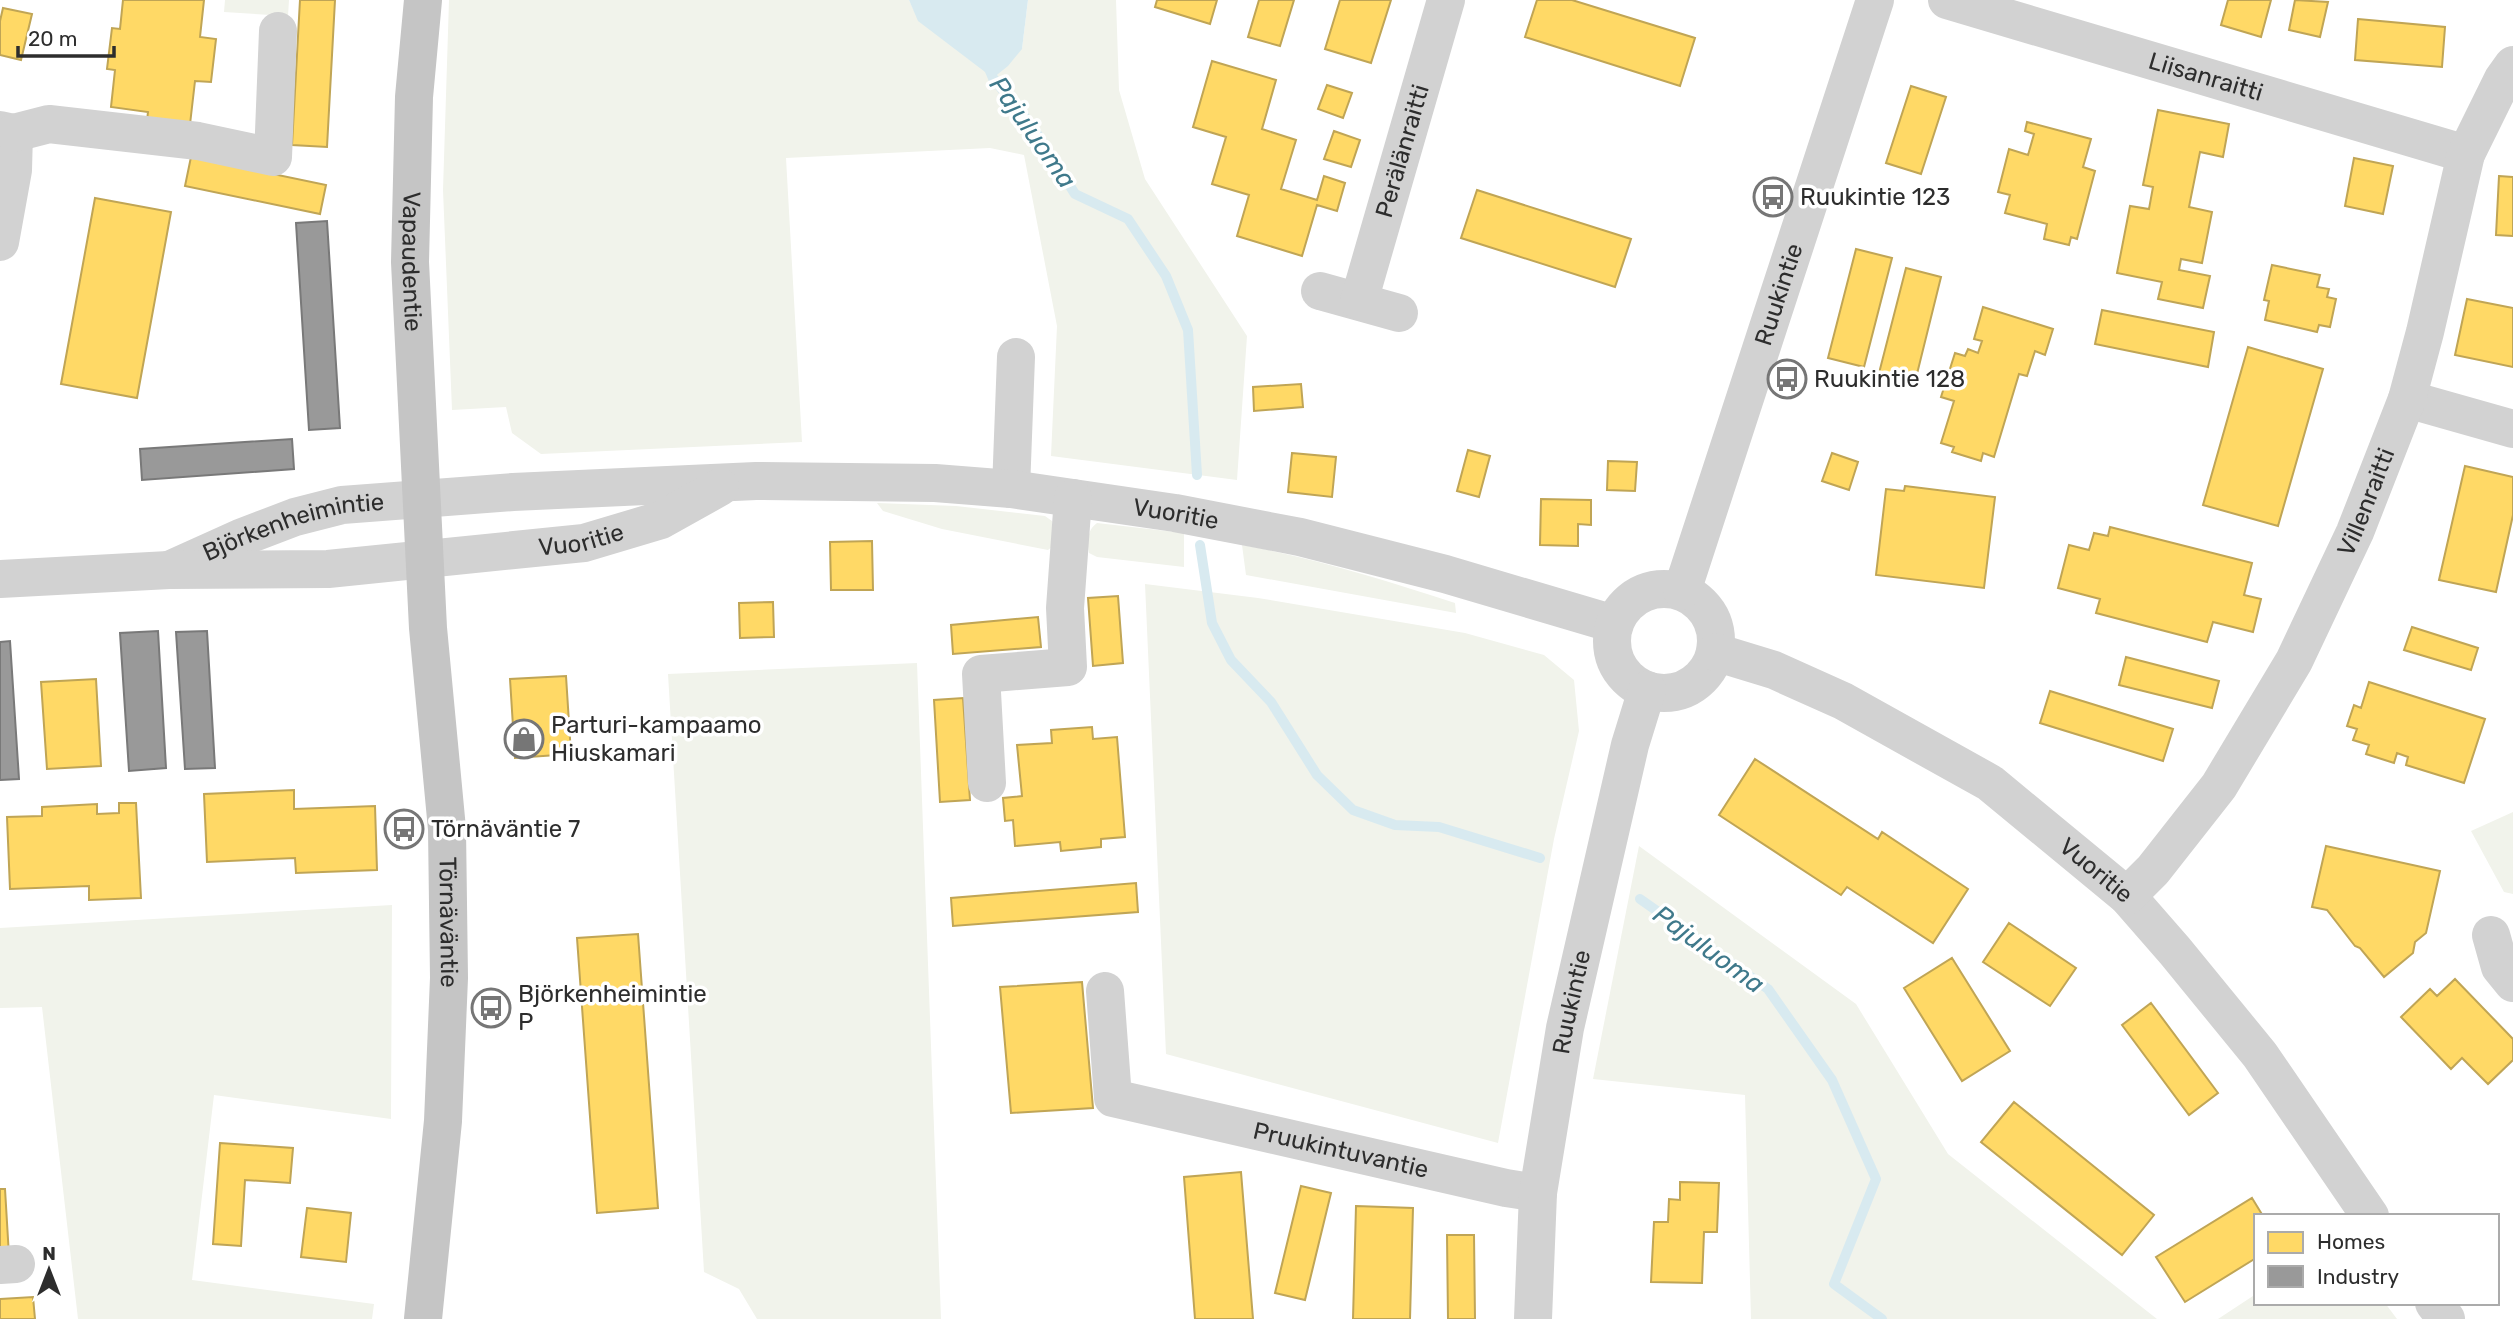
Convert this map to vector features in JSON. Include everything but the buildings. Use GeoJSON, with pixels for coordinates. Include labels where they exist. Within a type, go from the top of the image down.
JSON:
{"type":"FeatureCollection","features":[{"type":"Feature","properties":{"kind":"main road","name":"Vapaudentie"},"geometry":{"type":"LineString","coordinates":[[423,0],[414,97],[410,262],[424,528]]}},
{"type":"Feature","properties":{"kind":"main road","name":"Törnäväntie"},"geometry":{"type":"LineString","coordinates":[[423,1319],[443,1121],[449,978],[447,829],[428,628],[424,528]]}},
{"type":"Feature","properties":{"kind":"street","name":"Perälänraitti"},"geometry":{"type":"LineString","coordinates":[[1359,302],[1446,0]]}},
{"type":"Feature","properties":{"kind":"street","name":"Ruukintie"},"geometry":{"type":"LineString","coordinates":[[1682,591],[1875,0]]}},
{"type":"Feature","properties":{"kind":"street","name":"Liisanraitti"},"geometry":{"type":"LineString","coordinates":[[1947,0],[2466,153]]}},
{"type":"Feature","properties":{"kind":"street"},"geometry":{"type":"LineString","coordinates":[[0,242],[13,170],[7,132],[49,124],[198,141],[273,157],[278,31]]}},
{"type":"Feature","properties":{"kind":"street","name":"Villenraitti"},"geometry":{"type":"LineString","coordinates":[[2127,896],[2152,870],[2219,786],[2294,661],[2355,532],[2407,399],[2466,153],[2502,79],[2513,65]]}},
{"type":"Feature","properties":{"kind":"street"},"geometry":{"type":"LineString","coordinates":[[1320,291],[1399,313]]}},
{"type":"Feature","properties":{"kind":"street"},"geometry":{"type":"LineString","coordinates":[[1012,489],[1016,357]]}},
{"type":"Feature","properties":{"kind":"street"},"geometry":{"type":"LineString","coordinates":[[2407,399],[2513,429]]}},
{"type":"Feature","properties":{"kind":"street","name":"Vuoritie"},"geometry":{"type":"LineString","coordinates":[[424,528],[625,486],[844,481],[936,483],[1012,489],[1175,513],[1300,537],[1445,574],[1614,624]]}},
{"type":"Feature","properties":{"kind":"street","name":"Vuoritie"},"geometry":{"type":"LineString","coordinates":[[424,528],[584,543],[661,520],[724,484]]}},
{"type":"Feature","properties":{"kind":"street"},"geometry":{"type":"LineString","coordinates":[[987,783],[981,674],[1068,667],[1065,608],[1073,498]]}},
{"type":"Feature","properties":{"kind":"street","name":"Björkenheimintie"},"geometry":{"type":"LineString","coordinates":[[169,570],[295,517],[342,505],[424,528]]}},
{"type":"Feature","properties":{"kind":"street","name":"Björkenheimintie"},"geometry":{"type":"LineString","coordinates":[[0,579],[169,570],[328,569],[424,528]]}},
{"type":"Feature","properties":{"kind":"street"},"geometry":{"type":"LineString","coordinates":[[1666,588],[1682,591],[1695,598],[1710,616],[1716,637],[1716,652],[1709,668],[1697,682],[1682,690],[1664,694],[1647,690],[1632,683],[1621,671],[1611,640],[1614,624],[1622,609],[1649,590],[1666,588]]}},
{"type":"Feature","properties":{"kind":"street","name":"Vuoritie"},"geometry":{"type":"LineString","coordinates":[[1716,652],[1774,670],[1843,701],[1990,783],[2127,896],[2260,1055],[2369,1214]]}},
{"type":"Feature","properties":{"kind":"street","name":"Ruukintie"},"geometry":{"type":"LineString","coordinates":[[1533,1319],[1538,1193],[1565,1028],[1630,745],[1647,690]]}},
{"type":"Feature","properties":{"kind":"street"},"geometry":{"type":"LineString","coordinates":[[2491,935],[2500,967],[2513,983]]}},
{"type":"Feature","properties":{"kind":"street","name":"Pruukintuvantie"},"geometry":{"type":"LineString","coordinates":[[1105,991],[1114,1098],[1143,1107],[1538,1193]]}},
{"type":"Feature","properties":{"kind":"shaded area"},"geometry":{"type":"Polygon","coordinates":[[[225,0],[289,0],[288,16],[224,12],[225,0]]]}},
{"type":"Feature","properties":{"kind":"shaded area"},"geometry":{"type":"Polygon","coordinates":[[[449,0],[909,0],[919,21],[1022,49],[1028,0],[1116,0],[1119,90],[1145,179],[1247,336],[1237,480],[1051,456],[1057,326],[1024,155],[990,148],[786,158],[802,442],[541,454],[512,433],[506,407],[452,410],[443,190],[449,0]]]}},
{"type":"Feature","properties":{"kind":"shaded area"},"geometry":{"type":"Polygon","coordinates":[[[909,0],[1028,0],[1022,49],[1008,66],[993,78],[918,21],[909,0]]]}},
{"type":"Feature","properties":{"kind":"shaded area"},"geometry":{"type":"Polygon","coordinates":[[[877,503],[956,506],[1045,516],[1052,521],[1053,546],[1048,550],[942,529],[883,511],[877,503]]]}},
{"type":"Feature","properties":{"kind":"shaded area"},"geometry":{"type":"Polygon","coordinates":[[[1097,523],[1184,533],[1184,567],[1097,557],[1089,553],[1088,536],[1097,523]]]}},
{"type":"Feature","properties":{"kind":"shaded area"},"geometry":{"type":"Polygon","coordinates":[[[1242,545],[1323,563],[1428,594],[1455,603],[1456,613],[1246,575],[1242,545]]]}},
{"type":"Feature","properties":{"kind":"shaded area"},"geometry":{"type":"Polygon","coordinates":[[[1145,584],[1258,598],[1465,633],[1544,655],[1574,680],[1579,731],[1554,839],[1498,1143],[1166,1054],[1145,584]]]}},
{"type":"Feature","properties":{"kind":"shaded area"},"geometry":{"type":"Polygon","coordinates":[[[917,663],[941,1319],[757,1319],[739,1289],[704,1272],[668,674],[917,663]]]}},
{"type":"Feature","properties":{"kind":"shaded area"},"geometry":{"type":"Polygon","coordinates":[[[2513,812],[2513,894],[2504,892],[2471,831],[2513,812]]]}},
{"type":"Feature","properties":{"kind":"shaded area"},"geometry":{"type":"Polygon","coordinates":[[[1639,846],[1856,1004],[1948,1154],[2157,1319],[1751,1319],[1745,1095],[1593,1079],[1639,846]]]}},
{"type":"Feature","properties":{"kind":"shaded area"},"geometry":{"type":"Polygon","coordinates":[[[392,905],[391,1119],[214,1095],[192,1280],[374,1304],[372,1319],[78,1319],[42,1007],[0,1008],[0,928],[392,905]]]}},
{"type":"Feature","properties":{"kind":"shaded area"},"geometry":{"type":"Polygon","coordinates":[[[2254,1295],[2254,1305],[2386,1305],[2397,1319],[2218,1319],[2254,1295]]]}},
{"type":"Feature","properties":{"kind":"waterway","name":"Pajuluoma"},"geometry":{"type":"LineString","coordinates":[[988,66],[993,78],[1032,126],[1075,194],[1128,219],[1166,276],[1188,330],[1197,475]]}},
{"type":"Feature","properties":{"kind":"waterway","name":"Pajuluoma"},"geometry":{"type":"LineString","coordinates":[[1200,545],[1212,623],[1231,660],[1271,702],[1317,775],[1353,810],[1395,825],[1439,827],[1540,858]]}},
{"type":"Feature","properties":{"kind":"waterway","name":"Pajuluoma"},"geometry":{"type":"LineString","coordinates":[[1640,899],[1768,989],[1832,1080],[1876,1179],[1834,1284],[1882,1319]]}},
{"type":"Feature","properties":{"kind":"place","name":"Ruukintie 123"},"geometry":{"type":"Point","coordinates":[1773,197]}},
{"type":"Feature","properties":{"kind":"place","name":"Ruukintie 128"},"geometry":{"type":"Point","coordinates":[1787,379]}},
{"type":"Feature","properties":{"kind":"place","name":"Parturi-kampaamo Hiuskamari"},"geometry":{"type":"Point","coordinates":[524,739]}},
{"type":"Feature","properties":{"kind":"place","name":"Törnäväntie 7"},"geometry":{"type":"Point","coordinates":[404,829]}},
{"type":"Feature","properties":{"kind":"place","name":"Björkenheimintie P"},"geometry":{"type":"Point","coordinates":[491,1008]}}]}
